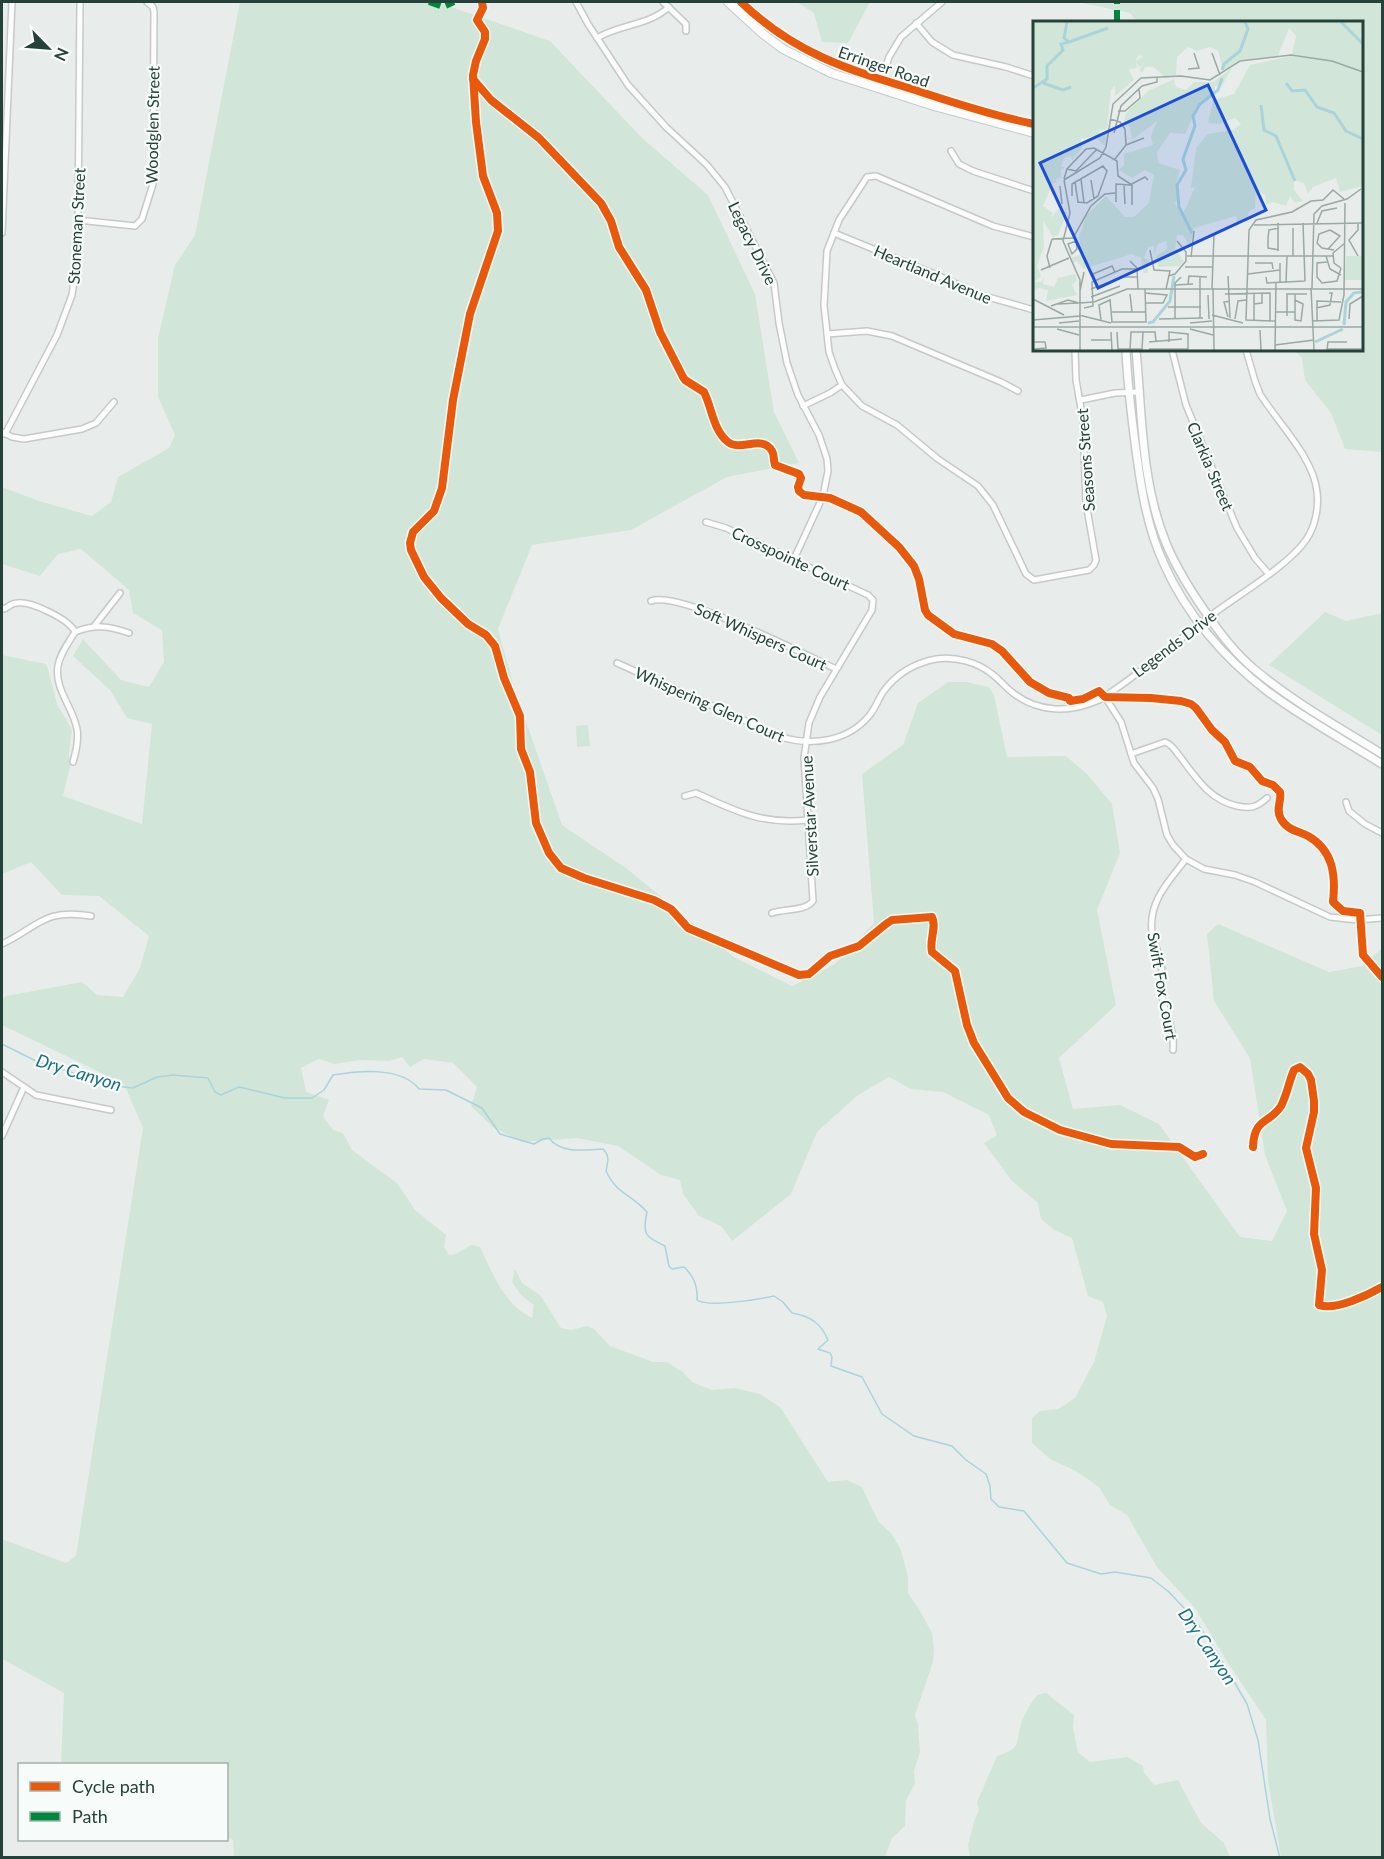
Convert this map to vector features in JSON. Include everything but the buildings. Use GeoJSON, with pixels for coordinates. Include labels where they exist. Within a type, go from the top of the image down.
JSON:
{"type":"FeatureCollection","features":[{"type":"Feature","properties":{"kind":"main road","name":"Erringer Road"},"geometry":{"type":"LineString","coordinates":[[728,2],[783,49],[831,73],[1033,123]]}},
{"type":"Feature","properties":{"kind":"main road","name":"Erringer Road"},"geometry":{"type":"LineString","coordinates":[[741,2],[776,32],[810,53],[834,64],[880,84],[968,116],[1033,132]]}},
{"type":"Feature","properties":{"kind":"street"},"geometry":{"type":"LineString","coordinates":[[2,233],[12,2]]}},
{"type":"Feature","properties":{"kind":"street","name":"Stoneman Street"},"geometry":{"type":"LineString","coordinates":[[3,433],[57,335],[68,309],[76,266],[80,2]]}},
{"type":"Feature","properties":{"kind":"street","name":"Woodglen Street"},"geometry":{"type":"LineString","coordinates":[[78,220],[135,226],[142,219],[153,184],[154,12],[153,7],[147,2]]}},
{"type":"Feature","properties":{"kind":"street","name":"Legacy Drive"},"geometry":{"type":"LineString","coordinates":[[576,2],[611,62],[646,107],[717,175],[774,284],[782,343],[793,383],[824,447],[828,471],[823,496],[794,559]]}},
{"type":"Feature","properties":{"kind":"street"},"geometry":{"type":"LineString","coordinates":[[663,2],[686,24],[686,31]]}},
{"type":"Feature","properties":{"kind":"street"},"geometry":{"type":"LineString","coordinates":[[880,84],[894,47],[901,37],[942,2]]}},
{"type":"Feature","properties":{"kind":"street"},"geometry":{"type":"LineString","coordinates":[[597,38],[619,28],[653,19],[669,7]]}},
{"type":"Feature","properties":{"kind":"street"},"geometry":{"type":"LineString","coordinates":[[916,23],[932,42],[953,55],[1006,66],[1033,75]]}},
{"type":"Feature","properties":{"kind":"street"},"geometry":{"type":"LineString","coordinates":[[951,151],[959,164],[973,171],[1033,190]]}},
{"type":"Feature","properties":{"kind":"street"},"geometry":{"type":"LineString","coordinates":[[803,406],[842,385],[829,352],[824,305],[826,261],[839,220],[864,180],[876,176],[985,223],[1033,236]]}},
{"type":"Feature","properties":{"kind":"street","name":"Heartland Avenue"},"geometry":{"type":"LineString","coordinates":[[834,233],[932,273],[981,296],[1033,309]]}},
{"type":"Feature","properties":{"kind":"street"},"geometry":{"type":"LineString","coordinates":[[827,334],[867,332],[892,336],[1018,391]]}},
{"type":"Feature","properties":{"kind":"street","name":"Seasons Street"},"geometry":{"type":"LineString","coordinates":[[842,385],[862,406],[897,425],[939,459],[978,486],[993,505],[1030,578],[1039,580],[1090,569],[1094,565],[1097,554],[1086,503],[1081,399],[1076,380],[1075,351]]}},
{"type":"Feature","properties":{"kind":"street"},"geometry":{"type":"LineString","coordinates":[[1126,351],[1128,393],[1136,461],[1146,513],[1164,564],[1199,624],[1237,666],[1267,691],[1383,764]]}},
{"type":"Feature","properties":{"kind":"street"},"geometry":{"type":"LineString","coordinates":[[1136,351],[1145,459],[1156,515],[1178,569],[1192,595],[1223,638],[1272,684],[1383,754]]}},
{"type":"Feature","properties":{"kind":"street","name":"Clarkia Street"},"geometry":{"type":"LineString","coordinates":[[1172,351],[1186,405],[1237,528],[1255,558],[1268,573]]}},
{"type":"Feature","properties":{"kind":"street","name":"Legends Drive"},"geometry":{"type":"LineString","coordinates":[[806,741],[829,740],[851,731],[869,715],[883,693],[902,673],[913,666],[940,659],[954,659],[980,667],[1023,700],[1048,708],[1074,708],[1087,705],[1105,697],[1294,553],[1305,541],[1313,525],[1317,491],[1311,469],[1260,394],[1246,351]]}},
{"type":"Feature","properties":{"kind":"street"},"geometry":{"type":"LineString","coordinates":[[1081,399],[1098,395],[1140,393]]}},
{"type":"Feature","properties":{"kind":"street"},"geometry":{"type":"LineString","coordinates":[[3,433],[24,439],[82,429],[96,423],[114,402]]}},
{"type":"Feature","properties":{"kind":"street","name":"Crosspointe Court"},"geometry":{"type":"LineString","coordinates":[[706,522],[726,528],[794,559],[868,595],[873,600]]}},
{"type":"Feature","properties":{"kind":"street"},"geometry":{"type":"LineString","coordinates":[[95,626],[120,593]]}},
{"type":"Feature","properties":{"kind":"street","name":"Soft Whispers Court"},"geometry":{"type":"LineString","coordinates":[[651,601],[658,598],[691,605],[836,669]]}},
{"type":"Feature","properties":{"kind":"street","name":"Silverstar Avenue"},"geometry":{"type":"LineString","coordinates":[[772,913],[811,905],[814,896],[807,820],[804,758],[806,741],[814,710],[872,609],[873,600]]}},
{"type":"Feature","properties":{"kind":"street"},"geometry":{"type":"LineString","coordinates":[[5,607],[14,603],[23,603],[51,613],[66,621],[75,632]]}},
{"type":"Feature","properties":{"kind":"street"},"geometry":{"type":"LineString","coordinates":[[74,762],[77,729],[62,695],[58,675],[60,656],[75,632],[95,626],[113,627],[129,633]]}},
{"type":"Feature","properties":{"kind":"street","name":"Whispering Glen Court"},"geometry":{"type":"LineString","coordinates":[[616,663],[781,737],[806,741]]}},
{"type":"Feature","properties":{"kind":"street"},"geometry":{"type":"LineString","coordinates":[[1105,697],[1117,711],[1131,754],[1139,771],[1153,788],[1158,799],[1167,835],[1186,859],[1204,869],[1245,878],[1330,917],[1357,920],[1383,918]]}},
{"type":"Feature","properties":{"kind":"street"},"geometry":{"type":"LineString","coordinates":[[1131,754],[1165,742],[1172,747],[1204,788],[1222,801],[1242,807],[1257,807],[1267,798]]}},
{"type":"Feature","properties":{"kind":"street"},"geometry":{"type":"LineString","coordinates":[[685,796],[696,793],[760,819],[791,822],[807,820]]}},
{"type":"Feature","properties":{"kind":"street"},"geometry":{"type":"LineString","coordinates":[[1346,802],[1349,811],[1365,824],[1383,833]]}},
{"type":"Feature","properties":{"kind":"street","name":"Swift Fox Court"},"geometry":{"type":"LineString","coordinates":[[1173,1050],[1174,1038],[1163,1001],[1161,962],[1153,937],[1152,919],[1161,891],[1186,859]]}},
{"type":"Feature","properties":{"kind":"street"},"geometry":{"type":"LineString","coordinates":[[2,944],[51,916],[71,914],[91,916]]}},
{"type":"Feature","properties":{"kind":"street"},"geometry":{"type":"LineString","coordinates":[[2,1072],[36,1095],[111,1110]]}},
{"type":"Feature","properties":{"kind":"street"},"geometry":{"type":"LineString","coordinates":[[2,1136],[24,1087]]}},
{"type":"Feature","properties":{"kind":"green space"},"geometry":{"type":"Polygon","coordinates":[[[240,2],[437,2],[550,41],[642,138],[708,195],[755,294],[774,412],[799,463],[727,477],[631,530],[532,545],[498,629],[514,687],[562,825],[626,868],[734,957],[792,986],[835,964],[874,923],[862,774],[903,745],[918,703],[948,682],[966,682],[989,687],[994,695],[1007,757],[1066,756],[1087,774],[1112,804],[1120,853],[1097,910],[1116,1005],[1059,1058],[1073,1109],[1120,1105],[1159,1124],[1240,1237],[1272,1241],[1287,1211],[1265,1155],[1250,1058],[1214,1001],[1207,934],[1218,924],[1329,972],[1362,966],[1382,948],[1382,1857],[1281,1857],[1268,1781],[1266,1720],[1195,1608],[1157,1567],[1127,1515],[1110,1505],[1099,1487],[1076,1471],[1050,1459],[1032,1443],[1032,1418],[1040,1411],[1058,1409],[1075,1398],[1094,1362],[1107,1316],[1103,1302],[1088,1296],[1072,1238],[1054,1230],[1041,1219],[1038,1203],[1012,1181],[984,1143],[997,1135],[989,1115],[943,1092],[911,1089],[889,1077],[858,1095],[817,1132],[791,1194],[732,1241],[721,1226],[699,1216],[683,1194],[680,1180],[661,1175],[618,1146],[577,1138],[522,1142],[493,1127],[471,1106],[477,1087],[453,1063],[424,1059],[410,1067],[402,1057],[389,1061],[360,1060],[335,1064],[319,1059],[301,1068],[306,1092],[329,1100],[323,1116],[333,1130],[343,1133],[352,1150],[398,1184],[415,1210],[446,1235],[444,1247],[449,1255],[456,1254],[471,1245],[480,1247],[500,1288],[522,1312],[532,1318],[534,1305],[521,1295],[512,1282],[515,1269],[522,1283],[540,1295],[561,1328],[571,1330],[587,1326],[594,1329],[610,1346],[653,1362],[667,1362],[683,1372],[692,1382],[712,1390],[735,1388],[760,1394],[780,1407],[828,1482],[847,1480],[862,1487],[879,1522],[891,1533],[901,1550],[908,1577],[908,1593],[932,1633],[934,1648],[933,1662],[915,1715],[920,1752],[914,1771],[915,1784],[906,1800],[905,1826],[892,1838],[885,1857],[234,1857],[233,1840],[228,1838],[228,1763],[61,1763],[64,1693],[2,1659],[2,1539],[66,1563],[76,1556],[143,1128],[124,1084],[2,1025],[2,999],[6,996],[82,982],[97,995],[123,997],[140,968],[149,936],[99,896],[62,895],[31,862],[2,874],[2,655],[46,664],[57,704],[72,730],[69,752],[70,767],[63,796],[142,824],[152,724],[127,718],[110,690],[73,656],[83,639],[121,680],[149,687],[164,662],[162,630],[133,613],[129,590],[81,549],[58,554],[40,576],[2,564],[2,487],[39,501],[92,516],[111,502],[118,477],[169,448],[175,435],[158,397],[158,338],[175,265],[195,235],[240,2]]]}},
{"type":"Feature","properties":{"kind":"green space"},"geometry":{"type":"Polygon","coordinates":[[[797,2],[870,2],[848,43],[822,42],[814,13],[797,2]]]}},
{"type":"Feature","properties":{"kind":"green space"},"geometry":{"type":"Polygon","coordinates":[[[1382,2],[1382,452],[1345,449],[1331,413],[1305,380],[1302,358],[1295,351],[1363,351],[1363,21],[1136,21],[1130,13],[1082,3],[1382,2]]]}},
{"type":"Feature","properties":{"kind":"green space"},"geometry":{"type":"Polygon","coordinates":[[[1325,612],[1346,621],[1382,613],[1382,735],[1269,665],[1325,612]]]}},
{"type":"Feature","properties":{"kind":"green space"},"geometry":{"type":"Polygon","coordinates":[[[588,725],[590,746],[577,747],[576,726],[588,725]]]}},
{"type":"Feature","properties":{"kind":"green space"},"geometry":{"type":"Polygon","coordinates":[[[1046,1693],[1074,1715],[1073,1728],[1078,1752],[1090,1762],[1128,1757],[1143,1766],[1144,1772],[1154,1785],[1178,1780],[1201,1823],[1224,1843],[1230,1857],[970,1857],[968,1845],[979,1810],[977,1802],[997,1756],[1014,1747],[1022,1720],[1028,1709],[1037,1695],[1046,1693]]]}},
{"type":"Feature","properties":{"kind":"waterway","name":"Dry Canyon"},"geometry":{"type":"LineString","coordinates":[[2,1044],[38,1062],[115,1086],[133,1088],[157,1077],[173,1075],[208,1078],[215,1092],[221,1095],[239,1087],[285,1098],[312,1098],[324,1090],[333,1075],[355,1072],[391,1073],[411,1082],[419,1089],[446,1090],[482,1108],[500,1134],[534,1144],[549,1138],[566,1149],[603,1149],[608,1156],[606,1171],[610,1179],[647,1212],[645,1225],[647,1234],[665,1246],[669,1266],[672,1269],[684,1267],[690,1274],[696,1286],[697,1300],[723,1303],[774,1296],[783,1302],[792,1313],[809,1318],[818,1325],[828,1340],[818,1349],[830,1353],[831,1366],[862,1377],[882,1414],[914,1436],[952,1446],[966,1460],[986,1474],[991,1499],[999,1507],[1024,1511],[1067,1563],[1101,1574],[1115,1572],[1151,1578],[1169,1592],[1195,1620],[1247,1704],[1258,1740],[1270,1819],[1280,1858]]}},
{"type":"Feature","properties":{"kind":"marked path"},"geometry":{"type":"LineString","coordinates":[[429,2],[443,7],[454,2]]}},
{"type":"Feature","properties":{"kind":"marked path"},"geometry":{"type":"LineString","coordinates":[[1117,2],[1117,21]]}},
{"type":"Feature","properties":{"kind":"cycle path"},"geometry":{"type":"LineString","coordinates":[[482,2],[483,8],[477,20],[485,32],[485,39],[473,75],[476,122],[483,176],[497,213],[498,231],[470,314],[453,400],[442,488],[434,511],[413,532],[410,543],[424,577],[441,598],[468,624],[486,635],[495,646],[504,678],[520,716],[521,749],[530,772],[536,823],[549,853],[561,868],[584,878],[654,900],[671,909],[688,928],[799,975],[809,974],[830,956],[859,946],[892,920],[932,917],[934,925],[932,952],[955,971],[967,1025],[974,1043],[1008,1098],[1024,1112],[1060,1130],[1111,1144],[1179,1147],[1195,1157],[1203,1154]]}},
{"type":"Feature","properties":{"kind":"cycle path"},"geometry":{"type":"LineString","coordinates":[[741,2],[781,34],[822,57],[866,75],[974,109],[1033,124]]}},
{"type":"Feature","properties":{"kind":"cycle path"},"geometry":{"type":"LineString","coordinates":[[473,79],[491,100],[539,138],[601,203],[611,221],[619,247],[646,290],[660,332],[683,377],[704,392],[716,425],[728,442],[733,445],[757,443],[768,446],[773,453],[775,465],[799,474],[801,478],[798,487],[804,495],[830,498],[861,512],[899,547],[914,566],[928,615],[954,634],[992,644],[1002,651],[1030,682],[1049,693],[1069,698],[1070,701],[1083,699],[1099,691],[1105,697],[1181,701],[1196,708],[1212,730],[1225,742],[1235,761],[1250,767],[1262,781],[1273,785],[1280,792],[1279,815],[1283,823],[1308,836],[1323,848],[1333,873],[1333,902],[1343,911],[1360,913],[1363,955],[1382,977]]}},
{"type":"Feature","properties":{"kind":"cycle path"},"geometry":{"type":"LineString","coordinates":[[1253,1147],[1256,1130],[1277,1112],[1294,1070],[1300,1067],[1311,1080],[1314,1101],[1314,1112],[1306,1148],[1316,1188],[1314,1234],[1322,1270],[1319,1305],[1342,1304],[1382,1287]]}}]}
